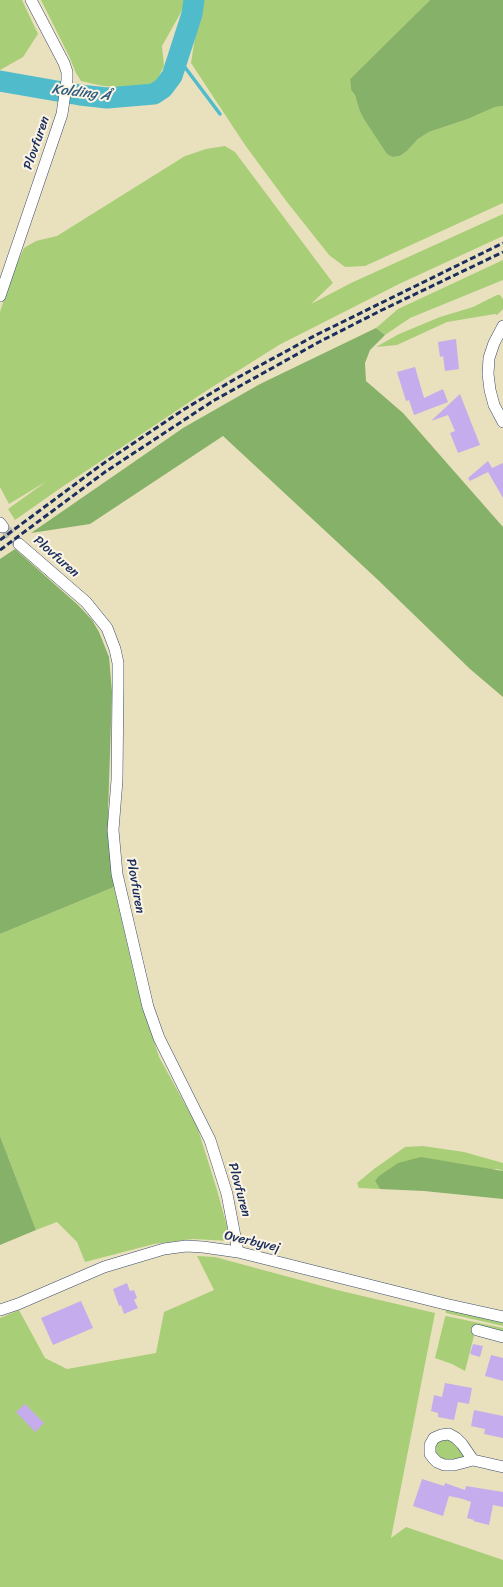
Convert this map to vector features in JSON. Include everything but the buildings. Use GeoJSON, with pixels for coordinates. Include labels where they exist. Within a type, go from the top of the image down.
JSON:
{"type":"FeatureCollection","features":[{"type":"Feature","properties":{"kind":"street","name":"Plovfuren"},"geometry":{"type":"LineString","coordinates":[[0,296],[64,106],[67,80],[67,72],[64,64],[31,0]]}},
{"type":"Feature","properties":{"kind":"street"},"geometry":{"type":"LineString","coordinates":[[503,326],[494,343],[489,358],[488,374],[494,405],[503,422]]}},
{"type":"Feature","properties":{"kind":"street","name":"Plovfuren"},"geometry":{"type":"LineString","coordinates":[[19,544],[86,602],[107,628],[115,648],[118,663],[117,780],[113,830],[117,874],[148,1007],[159,1038],[210,1140],[227,1194],[238,1252]]}},
{"type":"Feature","properties":{"kind":"street","name":"Overbyvej"},"geometry":{"type":"LineString","coordinates":[[0,1310],[18,1304],[104,1267],[164,1249],[186,1246],[238,1252],[503,1318]]}},
{"type":"Feature","properties":{"kind":"street"},"geometry":{"type":"LineString","coordinates":[[477,1330],[503,1337]]}},
{"type":"Feature","properties":{"kind":"street"},"geometry":{"type":"LineString","coordinates":[[473,1460],[503,1467]]}},
{"type":"Feature","properties":{"kind":"green space"},"geometry":{"type":"Polygon","coordinates":[[[0,0],[22,0],[38,34],[23,57],[0,70],[0,0]]]}},
{"type":"Feature","properties":{"kind":"green space"},"geometry":{"type":"Polygon","coordinates":[[[41,0],[185,0],[184,7],[162,46],[164,66],[155,84],[137,88],[103,86],[81,81],[41,0]]]}},
{"type":"Feature","properties":{"kind":"green space"},"geometry":{"type":"Polygon","coordinates":[[[203,0],[430,0],[350,79],[351,90],[355,95],[359,109],[393,157],[400,156],[418,139],[429,132],[468,119],[495,107],[503,106],[503,203],[365,266],[345,267],[329,255],[287,202],[245,145],[191,63],[198,18],[203,0]]]}},
{"type":"Feature","properties":{"kind":"green space"},"geometry":{"type":"Polygon","coordinates":[[[430,0],[503,0],[503,106],[495,107],[468,119],[429,132],[418,139],[400,156],[393,157],[387,154],[364,119],[355,95],[351,90],[350,79],[430,0]]]}},
{"type":"Feature","properties":{"kind":"green space"},"geometry":{"type":"Polygon","coordinates":[[[225,146],[235,152],[333,283],[311,304],[351,283],[503,214],[503,236],[399,284],[279,345],[206,391],[15,520],[8,509],[47,481],[9,504],[0,487],[0,312],[11,277],[24,248],[36,241],[57,236],[185,156],[206,149],[225,146]]]}},
{"type":"Feature","properties":{"kind":"green space"},"geometry":{"type":"Polygon","coordinates":[[[503,260],[503,280],[410,318],[385,335],[376,328],[398,309],[503,260]]]}},
{"type":"Feature","properties":{"kind":"green space"},"geometry":{"type":"Polygon","coordinates":[[[497,295],[500,295],[503,299],[503,309],[497,315],[495,314],[447,322],[397,345],[376,347],[399,334],[440,317],[473,307],[497,295]]]}},
{"type":"Feature","properties":{"kind":"green space"},"geometry":{"type":"Polygon","coordinates":[[[376,328],[385,335],[370,350],[365,363],[366,381],[403,413],[503,527],[503,697],[470,669],[377,579],[223,436],[90,524],[31,533],[183,428],[260,384],[376,328]]]}},
{"type":"Feature","properties":{"kind":"green space"},"geometry":{"type":"Polygon","coordinates":[[[15,549],[78,605],[92,620],[99,632],[109,657],[112,692],[108,813],[114,887],[0,934],[0,559],[15,549]]]}},
{"type":"Feature","properties":{"kind":"green space"},"geometry":{"type":"Polygon","coordinates":[[[114,887],[137,987],[159,1057],[197,1126],[231,1241],[193,1239],[154,1244],[85,1262],[77,1242],[57,1222],[36,1230],[0,1136],[0,934],[114,887]]]}},
{"type":"Feature","properties":{"kind":"green space"},"geometry":{"type":"Polygon","coordinates":[[[0,1136],[36,1230],[0,1245],[0,1136]]]}},
{"type":"Feature","properties":{"kind":"green space"},"geometry":{"type":"Polygon","coordinates":[[[423,1146],[464,1152],[503,1163],[503,1171],[498,1169],[375,1181],[380,1189],[359,1188],[357,1183],[405,1147],[423,1146]]]}},
{"type":"Feature","properties":{"kind":"green space"},"geometry":{"type":"Polygon","coordinates":[[[421,1157],[503,1171],[503,1199],[424,1191],[380,1189],[375,1181],[379,1176],[398,1163],[421,1157]]]}},
{"type":"Feature","properties":{"kind":"green space"},"geometry":{"type":"Polygon","coordinates":[[[197,1256],[215,1257],[337,1290],[435,1313],[391,1538],[406,1527],[503,1560],[503,1587],[0,1587],[0,1318],[19,1310],[45,1358],[67,1369],[156,1353],[164,1312],[214,1290],[197,1256]]]}},
{"type":"Feature","properties":{"kind":"green space"},"geometry":{"type":"Polygon","coordinates":[[[445,1308],[503,1322],[503,1326],[446,1313],[445,1308]]]}},
{"type":"Feature","properties":{"kind":"green space"},"geometry":{"type":"Polygon","coordinates":[[[446,1316],[503,1328],[503,1334],[476,1328],[465,1371],[452,1364],[435,1358],[446,1316]]]}},
{"type":"Feature","properties":{"kind":"green space"},"geometry":{"type":"Polygon","coordinates":[[[452,1439],[465,1457],[446,1462],[434,1455],[435,1444],[439,1440],[452,1439]]]}},
{"type":"Feature","properties":{"kind":"waterway","name":"Kolding Å"},"geometry":{"type":"LineString","coordinates":[[0,81],[80,95],[107,98],[154,94],[163,88],[172,76],[192,14],[194,0]]}},
{"type":"Feature","properties":{"kind":"waterway"},"geometry":{"type":"LineString","coordinates":[[178,58],[220,114]]}},
{"type":"Feature","properties":{"kind":"tunnel"},"geometry":{"type":"LineString","coordinates":[[3,527],[19,544]]}},
{"type":"Feature","properties":{"kind":"railway"},"geometry":{"type":"LineString","coordinates":[[0,540],[101,465],[183,410],[235,379],[316,335],[503,243]]}},
{"type":"Feature","properties":{"kind":"railway"},"geometry":{"type":"LineString","coordinates":[[0,550],[105,472],[213,401],[319,342],[503,252]]}}]}
